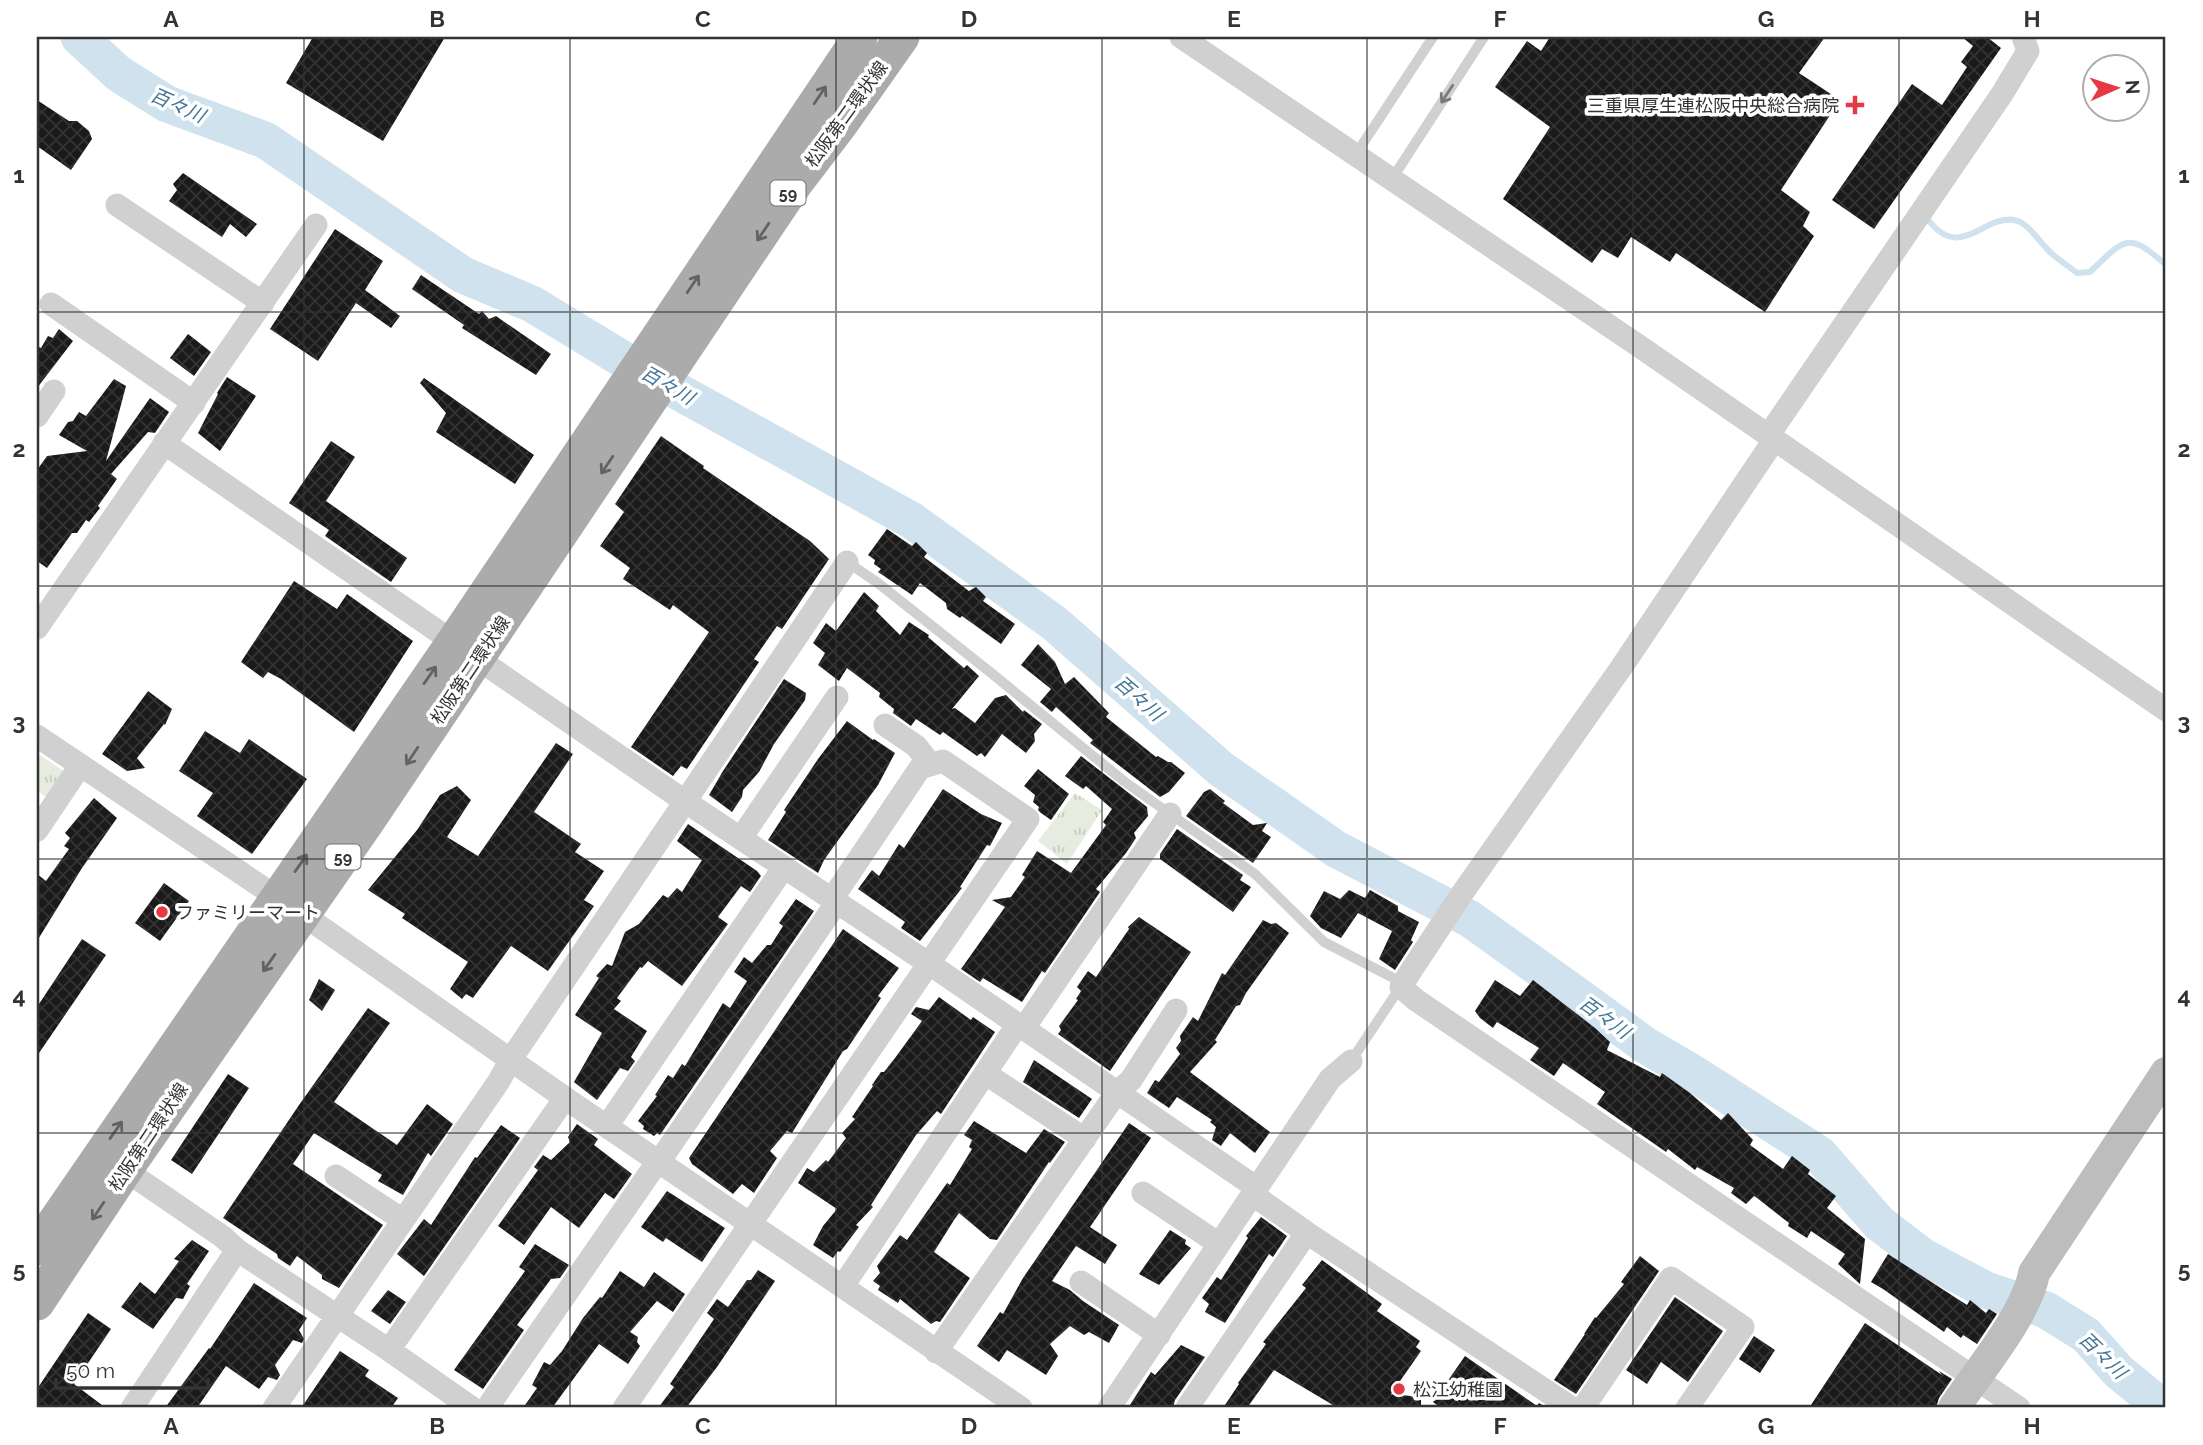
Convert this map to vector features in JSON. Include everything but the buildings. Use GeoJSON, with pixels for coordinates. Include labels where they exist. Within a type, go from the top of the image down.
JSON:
{"type":"FeatureCollection","features":[{"type":"Feature","properties":{"kind":"main road","name":"松阪第二環状線"},"geometry":{"type":"LineString","coordinates":[[37,1248],[290,906],[465,651],[668,348],[860,37]]}},
{"type":"Feature","properties":{"kind":"main road","name":"松阪第二環状線"},"geometry":{"type":"LineString","coordinates":[[668,348],[840,125],[902,37]]}},
{"type":"Feature","properties":{"kind":"main road","name":"松阪第二環状線"},"geometry":{"type":"LineString","coordinates":[[37,1303],[125,1170],[290,906]]}},
{"type":"Feature","properties":{"kind":"street"},"geometry":{"type":"LineString","coordinates":[[1181,37],[1639,346],[2166,710]]}},
{"type":"Feature","properties":{"kind":"street"},"geometry":{"type":"LineString","coordinates":[[2020,1408],[1416,1000],[1402,985],[1461,895],[1623,665],[1771,438],[2002,94],[2028,51],[2023,37]]}},
{"type":"Feature","properties":{"kind":"street"},"geometry":{"type":"LineString","coordinates":[[117,205],[263,303]]}},
{"type":"Feature","properties":{"kind":"street"},"geometry":{"type":"LineString","coordinates":[[37,628],[316,225]]}},
{"type":"Feature","properties":{"kind":"street"},"geometry":{"type":"LineString","coordinates":[[51,304],[194,403]]}},
{"type":"Feature","properties":{"kind":"street"},"geometry":{"type":"LineString","coordinates":[[37,416],[54,391]]}},
{"type":"Feature","properties":{"kind":"street"},"geometry":{"type":"LineString","coordinates":[[164,443],[686,802],[1021,1026],[1254,1191],[1572,1408]]}},
{"type":"Feature","properties":{"kind":"street"},"geometry":{"type":"LineString","coordinates":[[274,1408],[499,1081],[511,1059],[847,562]]}},
{"type":"Feature","properties":{"kind":"street"},"geometry":{"type":"LineString","coordinates":[[741,838],[837,697]]}},
{"type":"Feature","properties":{"kind":"street"},"geometry":{"type":"LineString","coordinates":[[885,725],[916,746],[931,765]]}},
{"type":"Feature","properties":{"kind":"street"},"geometry":{"type":"LineString","coordinates":[[37,736],[290,906],[658,1162],[1021,1408]]}},
{"type":"Feature","properties":{"kind":"street"},"geometry":{"type":"LineString","coordinates":[[487,1408],[658,1162],[920,768],[943,761],[1028,819],[624,1408]]}},
{"type":"Feature","properties":{"kind":"street"},"geometry":{"type":"LineString","coordinates":[[37,830],[80,766]]}},
{"type":"Feature","properties":{"kind":"street"},"geometry":{"type":"LineString","coordinates":[[843,1286],[986,1074],[1170,814]]}},
{"type":"Feature","properties":{"kind":"street"},"geometry":{"type":"LineString","coordinates":[[607,1126],[784,867]]}},
{"type":"Feature","properties":{"kind":"street"},"geometry":{"type":"LineString","coordinates":[[936,1352],[1117,1092],[1130,1080],[1176,1010]]}},
{"type":"Feature","properties":{"kind":"street"},"geometry":{"type":"LineString","coordinates":[[1109,1408],[1330,1079],[1351,1061]]}},
{"type":"Feature","properties":{"kind":"street"},"geometry":{"type":"LineString","coordinates":[[1954,1408],[2017,1315],[2034,1273],[2166,1073]]}},
{"type":"Feature","properties":{"kind":"street"},"geometry":{"type":"LineString","coordinates":[[986,1074],[1085,1139]]}},
{"type":"Feature","properties":{"kind":"street"},"geometry":{"type":"LineString","coordinates":[[389,1350],[565,1098]]}},
{"type":"Feature","properties":{"kind":"street"},"geometry":{"type":"LineString","coordinates":[[125,1170],[223,1237],[237,1250],[472,1408]]}},
{"type":"Feature","properties":{"kind":"street"},"geometry":{"type":"LineString","coordinates":[[336,1176],[403,1220]]}},
{"type":"Feature","properties":{"kind":"street"},"geometry":{"type":"LineString","coordinates":[[1143,1193],[1219,1244]]}},
{"type":"Feature","properties":{"kind":"street"},"geometry":{"type":"LineString","coordinates":[[1187,1408],[1301,1241]]}},
{"type":"Feature","properties":{"kind":"street"},"geometry":{"type":"LineString","coordinates":[[132,1408],[237,1250]]}},
{"type":"Feature","properties":{"kind":"street"},"geometry":{"type":"LineString","coordinates":[[1583,1408],[1671,1278],[1744,1327],[1687,1408]]}},
{"type":"Feature","properties":{"kind":"street"},"geometry":{"type":"LineString","coordinates":[[1081,1282],[1159,1335]]}},
{"type":"Feature","properties":{"kind":"lane"},"geometry":{"type":"LineString","coordinates":[[1356,155],[1433,37]]}},
{"type":"Feature","properties":{"kind":"lane"},"geometry":{"type":"LineString","coordinates":[[1392,179],[1484,37]]}},
{"type":"Feature","properties":{"kind":"lane"},"geometry":{"type":"LineString","coordinates":[[847,562],[888,591],[1125,782],[1255,874],[1324,942],[1402,985],[1351,1061]]}},
{"type":"Feature","properties":{"kind":"green space"},"geometry":{"type":"Polygon","coordinates":[[[37,753],[65,772],[48,798],[37,791],[37,753]]]}},
{"type":"Feature","properties":{"kind":"green space"},"geometry":{"type":"Polygon","coordinates":[[[1075,793],[1102,810],[1067,864],[1038,841],[1075,793]]]}},
{"type":"Feature","properties":{"kind":"waterway","name":"百々川"},"geometry":{"type":"LineString","coordinates":[[79,37],[119,74],[167,104],[265,140],[463,275],[532,304],[652,377],[911,520],[1054,623],[1221,769],[1336,849],[1470,919],[1645,1045],[1819,1154],[1879,1223],[1922,1256],[1986,1290],[2046,1310],[2086,1335],[2118,1371],[2163,1408]]}},
{"type":"Feature","properties":{"kind":"waterway"},"geometry":{"type":"LineString","coordinates":[[1929,221],[1951,237],[1962,237],[2003,220],[2014,220],[2029,229],[2051,253],[2077,273],[2090,272],[2111,252],[2126,243],[2143,247],[2166,265]]}},
{"type":"Feature","properties":{"kind":"place","name":"三重県厚生連松阪中央総合病院"},"geometry":{"type":"Point","coordinates":[1855,105]}},
{"type":"Feature","properties":{"kind":"place","name":"ファミリーマート"},"geometry":{"type":"Point","coordinates":[162,912]}},
{"type":"Feature","properties":{"kind":"place","name":"松江幼稚園"},"geometry":{"type":"Point","coordinates":[1399,1389]}}]}
